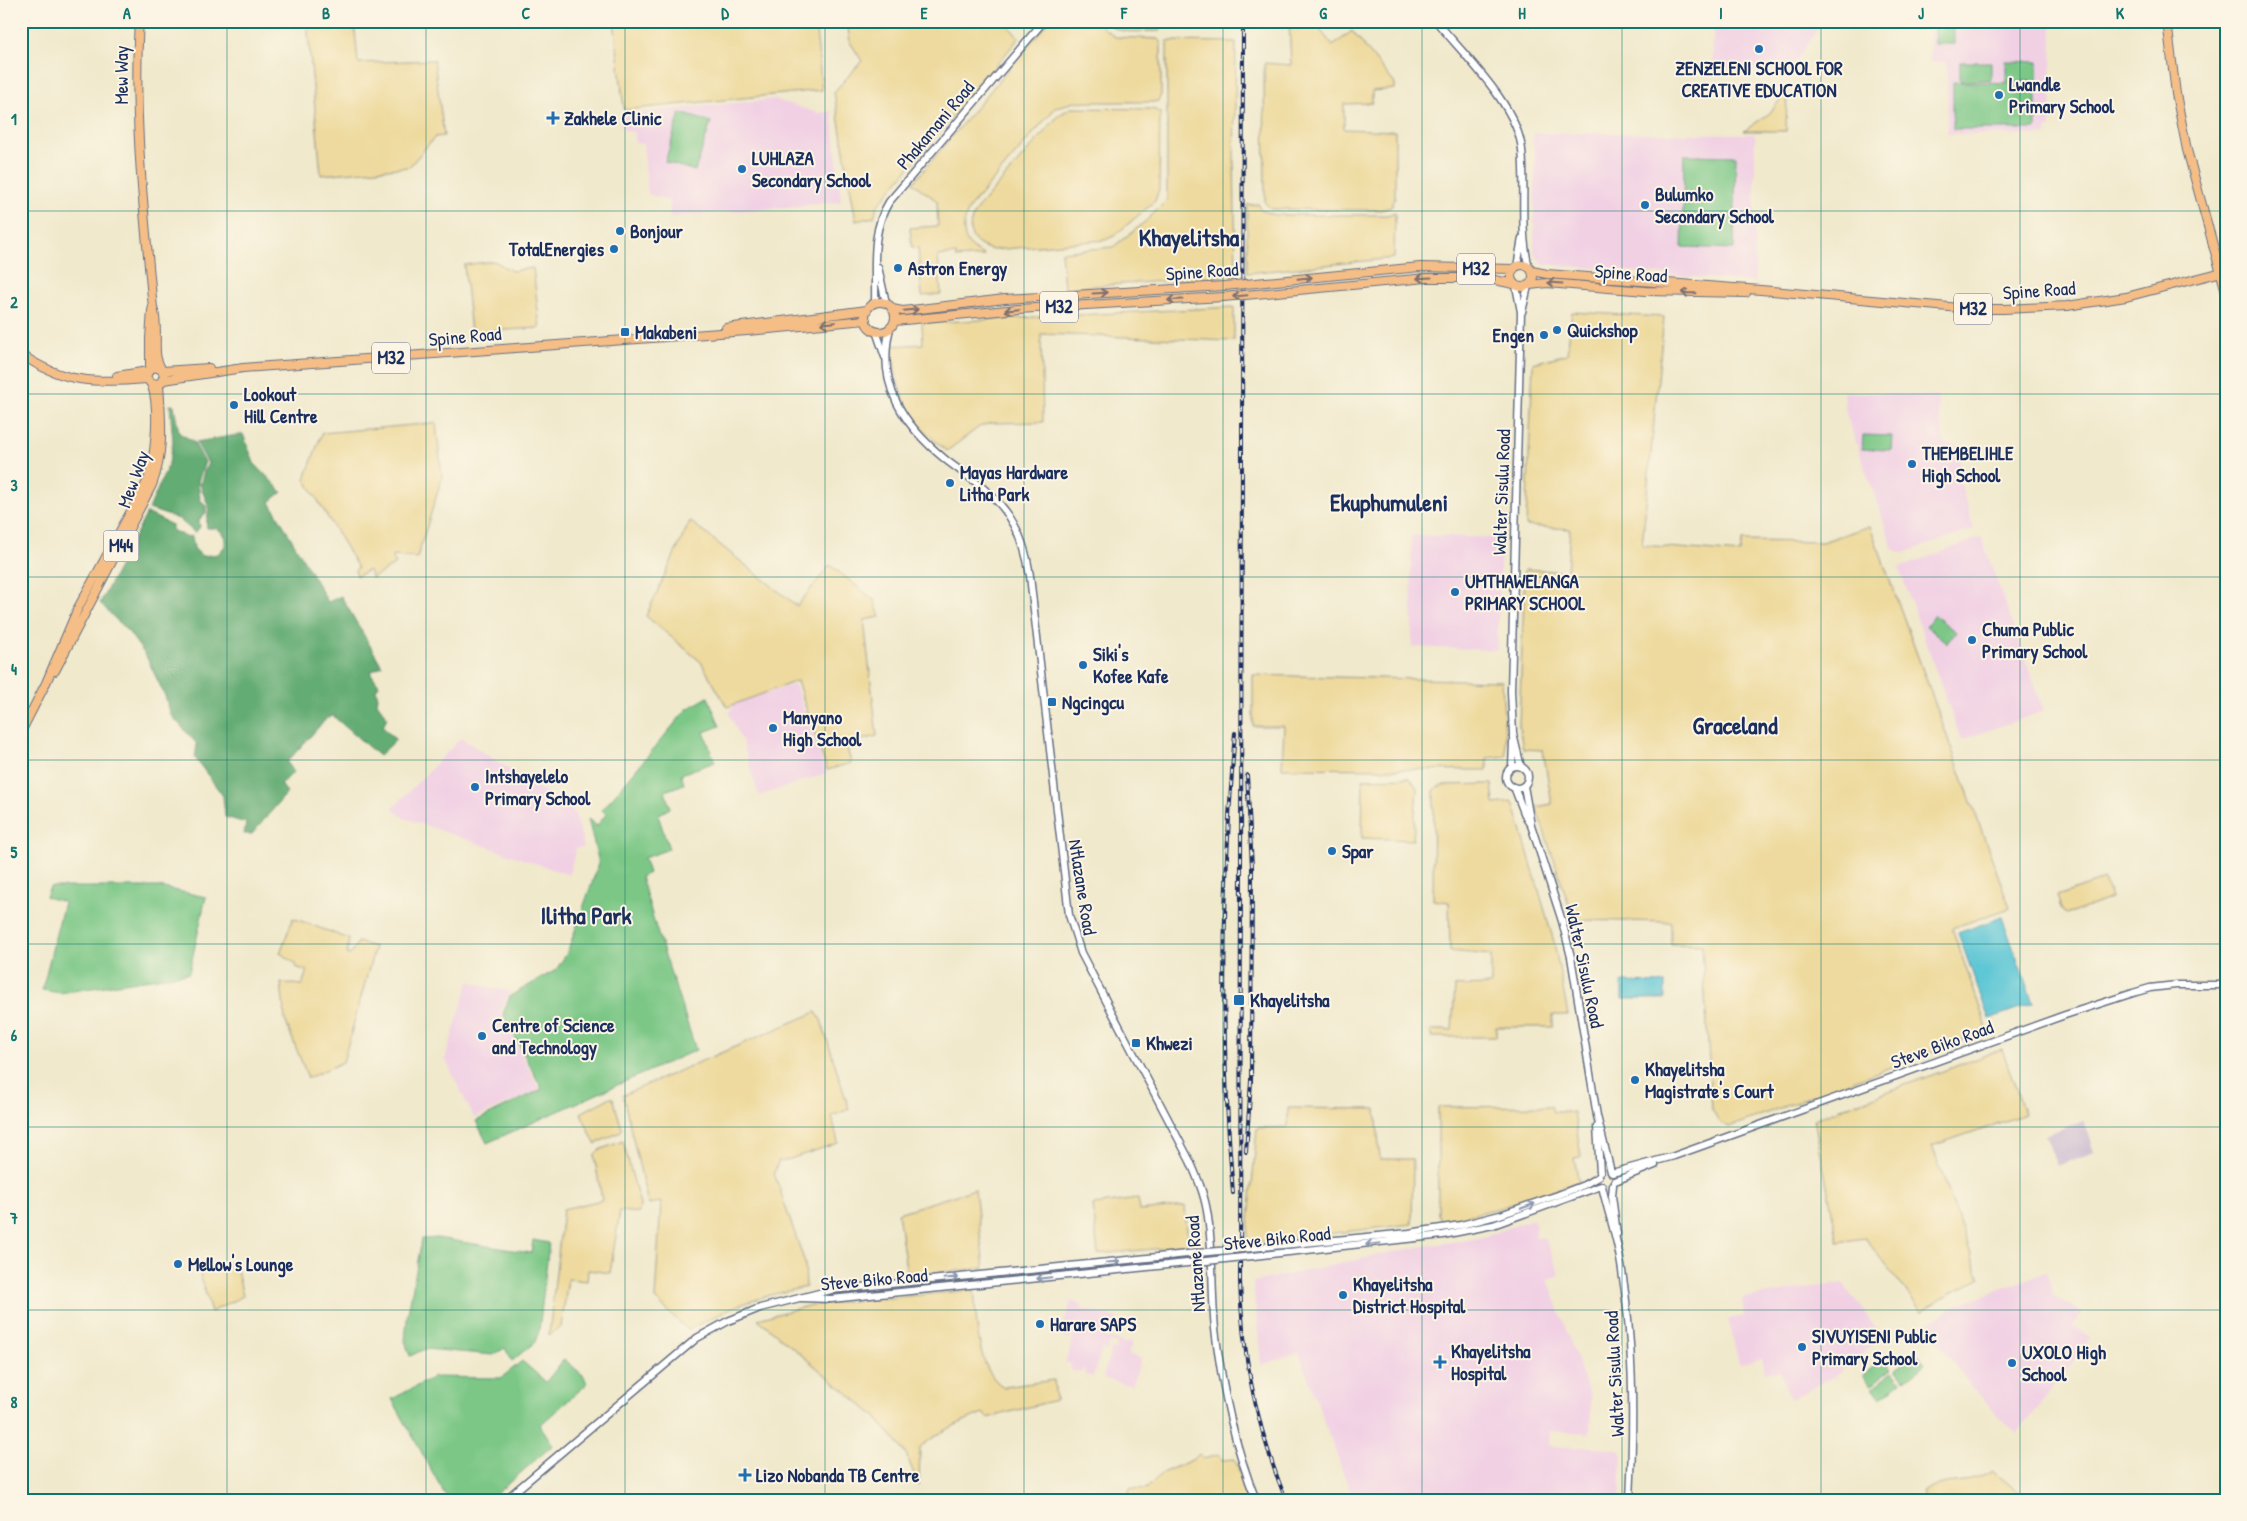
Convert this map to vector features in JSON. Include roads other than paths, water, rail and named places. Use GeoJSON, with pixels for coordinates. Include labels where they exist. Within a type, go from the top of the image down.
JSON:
{"type":"FeatureCollection","features":[{"type":"Feature","properties":{"kind":"main road","name":"Mew Way"},"geometry":{"type":"LineString","coordinates":[[21,732],[46,683],[70,626],[97,571],[139,498],[152,468],[156,434],[150,338],[153,308],[137,104],[139,21]]}},
{"type":"Feature","properties":{"kind":"main road"},"geometry":{"type":"LineString","coordinates":[[2167,21],[2176,94],[2186,143],[2223,271],[2226,292]]}},
{"type":"Feature","properties":{"kind":"main road","name":"Spine Road"},"geometry":{"type":"LineString","coordinates":[[875,303],[903,311],[1005,299],[1224,286],[1420,267],[1515,268],[1523,265],[1547,274],[1971,309],[2034,308],[2126,297],[2223,271]]}},
{"type":"Feature","properties":{"kind":"main road","name":"M32"},"geometry":{"type":"LineString","coordinates":[[1515,268],[1511,276],[1515,285]]}},
{"type":"Feature","properties":{"kind":"main road"},"geometry":{"type":"LineString","coordinates":[[1529,286],[1534,278],[1531,269]]}},
{"type":"Feature","properties":{"kind":"main road","name":"Spine Road"},"geometry":{"type":"LineString","coordinates":[[876,331],[884,331],[892,324],[1018,309],[1223,297],[1426,278],[1485,278],[1515,285],[1529,286],[1547,283],[1688,293],[1791,294]]}},
{"type":"Feature","properties":{"kind":"main road"},"geometry":{"type":"LineString","coordinates":[[875,303],[867,310],[866,320],[868,326],[876,331]]}},
{"type":"Feature","properties":{"kind":"main road"},"geometry":{"type":"LineString","coordinates":[[889,306],[892,324]]}},
{"type":"Feature","properties":{"kind":"main road","name":"Mew Way"},"geometry":{"type":"LineString","coordinates":[[153,308],[156,317],[156,352],[161,370],[153,378]]}},
{"type":"Feature","properties":{"kind":"main road","name":"Spine Road"},"geometry":{"type":"LineString","coordinates":[[689,334],[747,324],[867,310]]}},
{"type":"Feature","properties":{"kind":"main road","name":"Spine Road"},"geometry":{"type":"LineString","coordinates":[[21,354],[38,366],[60,375],[84,380],[109,381],[243,368],[866,320]]}},
{"type":"Feature","properties":{"kind":"main road","name":"Spine Road"},"geometry":{"type":"LineString","coordinates":[[161,370],[243,368]]}},
{"type":"Feature","properties":{"kind":"main road","name":"M32"},"geometry":{"type":"LineString","coordinates":[[153,378],[161,370]]}},
{"type":"Feature","properties":{"kind":"main road","name":"Mew Way"},"geometry":{"type":"LineString","coordinates":[[46,683],[56,670],[148,496],[160,458],[162,426],[153,378]]}},
{"type":"Feature","properties":{"kind":"main road"},"geometry":{"type":"LineString","coordinates":[[80,625],[82,614],[96,582],[97,571],[104,568],[118,543],[133,525]]}},
{"type":"Feature","properties":{"kind":"street","name":"Phakamani Road"},"geometry":{"type":"LineString","coordinates":[[875,303],[878,225],[889,202],[1044,21]]}},
{"type":"Feature","properties":{"kind":"street"},"geometry":{"type":"LineString","coordinates":[[1436,21],[1504,103],[1517,128],[1522,148],[1523,224],[1531,269]]}},
{"type":"Feature","properties":{"kind":"street"},"geometry":{"type":"LineString","coordinates":[[1515,268],[1523,224]]}},
{"type":"Feature","properties":{"kind":"street","name":"Phakamani Road"},"geometry":{"type":"LineString","coordinates":[[876,260],[889,306]]}},
{"type":"Feature","properties":{"kind":"street","name":"Walter Sisulu Road"},"geometry":{"type":"LineString","coordinates":[[1515,285],[1522,312]]}},
{"type":"Feature","properties":{"kind":"street","name":"Walter Sisulu Road"},"geometry":{"type":"LineString","coordinates":[[1512,767],[1511,686],[1522,312],[1529,286]]}},
{"type":"Feature","properties":{"kind":"street","name":"Ntlazane Road"},"geometry":{"type":"LineString","coordinates":[[886,358],[892,324]]}},
{"type":"Feature","properties":{"kind":"street","name":"Ntlazane Road"},"geometry":{"type":"LineString","coordinates":[[876,331],[886,358],[893,394],[910,424],[926,442],[996,500],[1009,516],[1024,547],[1036,624],[1068,915],[1081,953],[1190,1160],[1202,1189],[1210,1232],[1215,1328],[1222,1377],[1233,1429],[1256,1500]]}},
{"type":"Feature","properties":{"kind":"street","name":"Walter Sisulu Road"},"geometry":{"type":"LineString","coordinates":[[1513,734],[1521,767]]}},
{"type":"Feature","properties":{"kind":"street"},"geometry":{"type":"LineString","coordinates":[[1512,767],[1521,767],[1525,770],[1528,776],[1524,786],[1514,787],[1506,779],[1507,772],[1512,767]]}},
{"type":"Feature","properties":{"kind":"street","name":"Walter Sisulu Road"},"geometry":{"type":"LineString","coordinates":[[1524,786],[1531,825],[1569,948],[1597,1116],[1612,1172]]}},
{"type":"Feature","properties":{"kind":"street","name":"Walter Sisulu Road"},"geometry":{"type":"LineString","coordinates":[[1514,787],[1526,818],[1531,825]]}},
{"type":"Feature","properties":{"kind":"street","name":"Steve Biko Road"},"geometry":{"type":"LineString","coordinates":[[1614,1183],[1674,1156],[2133,993],[2150,988],[2176,985],[2226,985]]}},
{"type":"Feature","properties":{"kind":"street","name":"Walter Sisulu Road"},"geometry":{"type":"LineString","coordinates":[[1597,1116],[1599,1175]]}},
{"type":"Feature","properties":{"kind":"street","name":"Steve Biko Road"},"geometry":{"type":"LineString","coordinates":[[1612,1172],[1674,1156]]}},
{"type":"Feature","properties":{"kind":"street"},"geometry":{"type":"LineString","coordinates":[[1606,1170],[1612,1172],[1614,1183],[1607,1188],[1602,1186],[1599,1175],[1606,1170]]}},
{"type":"Feature","properties":{"kind":"street","name":"Steve Biko Road"},"geometry":{"type":"LineString","coordinates":[[505,1500],[697,1338],[741,1314],[831,1290],[1197,1254],[1461,1225],[1500,1215],[1550,1198],[1584,1185],[1599,1175]]}},
{"type":"Feature","properties":{"kind":"street","name":"Walter Sisulu Road"},"geometry":{"type":"LineString","coordinates":[[1614,1183],[1612,1196],[1626,1307],[1632,1378],[1633,1443],[1630,1500]]}},
{"type":"Feature","properties":{"kind":"street","name":"Walter Sisulu Road"},"geometry":{"type":"LineString","coordinates":[[1602,1186],[1618,1247]]}},
{"type":"Feature","properties":{"kind":"street","name":"Steve Biko Road"},"geometry":{"type":"LineString","coordinates":[[799,1298],[831,1298],[1197,1262],[1443,1235],[1493,1225],[1602,1186]]}},
{"type":"Feature","properties":{"kind":"water"},"geometry":{"type":"Polygon","coordinates":[[[2002,917],[2033,1003],[1989,1019],[1958,933],[2002,917]]]}},
{"type":"Feature","properties":{"kind":"water"},"geometry":{"type":"Polygon","coordinates":[[[1622,982],[1665,983],[1665,999],[1622,999],[1622,982]]]}},
{"type":"Feature","properties":{"kind":"railway"},"geometry":{"type":"LineString","coordinates":[[1243,21],[1240,1281],[1244,1337],[1253,1392],[1267,1447],[1286,1500]]}},
{"type":"Feature","properties":{"kind":"railway"},"geometry":{"type":"LineString","coordinates":[[1233,1193],[1226,1078],[1224,963],[1227,848],[1235,733]]}},
{"type":"Feature","properties":{"kind":"railway"},"geometry":{"type":"LineString","coordinates":[[1246,1152],[1251,1081],[1252,867],[1247,775]]}},
{"type":"Feature","properties":{"kind":"place","name":"ZENZELENI SCHOOL FOR CREATIVE EDUCATION"},"geometry":{"type":"Point","coordinates":[1759,49]}},
{"type":"Feature","properties":{"kind":"place","name":"Lwandle Primary School"},"geometry":{"type":"Point","coordinates":[1999,95]}},
{"type":"Feature","properties":{"kind":"place","name":"Zakhele Clinic"},"geometry":{"type":"Point","coordinates":[553,118]}},
{"type":"Feature","properties":{"kind":"place","name":"LUHLAZA Secondary School"},"geometry":{"type":"Point","coordinates":[742,169]}},
{"type":"Feature","properties":{"kind":"place","name":"Bulumko Secondary School"},"geometry":{"type":"Point","coordinates":[1645,205]}},
{"type":"Feature","properties":{"kind":"place","name":"Bonjour"},"geometry":{"type":"Point","coordinates":[620,231]}},
{"type":"Feature","properties":{"kind":"place","name":"TotalEnergies"},"geometry":{"type":"Point","coordinates":[614,249]}},
{"type":"Feature","properties":{"kind":"place","name":"Astron Energy"},"geometry":{"type":"Point","coordinates":[898,268]}},
{"type":"Feature","properties":{"kind":"place","name":"Quickshop"},"geometry":{"type":"Point","coordinates":[1557,330]}},
{"type":"Feature","properties":{"kind":"place","name":"Makabeni"},"geometry":{"type":"Point","coordinates":[625,332]}},
{"type":"Feature","properties":{"kind":"place","name":"Engen"},"geometry":{"type":"Point","coordinates":[1544,335]}},
{"type":"Feature","properties":{"kind":"place","name":"Lookout Hill Centre"},"geometry":{"type":"Point","coordinates":[234,405]}},
{"type":"Feature","properties":{"kind":"place","name":"THEMBELIHLE High School"},"geometry":{"type":"Point","coordinates":[1912,464]}},
{"type":"Feature","properties":{"kind":"place","name":"Mayas Hardware Litha Park"},"geometry":{"type":"Point","coordinates":[950,483]}},
{"type":"Feature","properties":{"kind":"place","name":"UMTHAWELANGA PRIMARY SCHOOL"},"geometry":{"type":"Point","coordinates":[1455,592]}},
{"type":"Feature","properties":{"kind":"place","name":"Chuma Public Primary School"},"geometry":{"type":"Point","coordinates":[1972,640]}},
{"type":"Feature","properties":{"kind":"place","name":"Siki's Kofee Kafe"},"geometry":{"type":"Point","coordinates":[1083,665]}},
{"type":"Feature","properties":{"kind":"place","name":"Ngcingcu"},"geometry":{"type":"Point","coordinates":[1052,702]}},
{"type":"Feature","properties":{"kind":"place","name":"Manyano High School"},"geometry":{"type":"Point","coordinates":[773,728]}},
{"type":"Feature","properties":{"kind":"place","name":"Intshayelelo Primary School"},"geometry":{"type":"Point","coordinates":[475,787]}},
{"type":"Feature","properties":{"kind":"place","name":"Spar"},"geometry":{"type":"Point","coordinates":[1332,851]}},
{"type":"Feature","properties":{"kind":"place","name":"Khayelitsha"},"geometry":{"type":"Point","coordinates":[1239,1000]}},
{"type":"Feature","properties":{"kind":"place","name":"Centre of Science and Technology"},"geometry":{"type":"Point","coordinates":[482,1036]}},
{"type":"Feature","properties":{"kind":"place","name":"Khwezi"},"geometry":{"type":"Point","coordinates":[1136,1043]}},
{"type":"Feature","properties":{"kind":"place","name":"Khayelitsha Magistrate's Court"},"geometry":{"type":"Point","coordinates":[1635,1080]}},
{"type":"Feature","properties":{"kind":"place","name":"Mellow's Lounge"},"geometry":{"type":"Point","coordinates":[178,1264]}},
{"type":"Feature","properties":{"kind":"place","name":"Khayelitsha District Hospital"},"geometry":{"type":"Point","coordinates":[1343,1295]}},
{"type":"Feature","properties":{"kind":"place","name":"Harare SAPS"},"geometry":{"type":"Point","coordinates":[1040,1324]}},
{"type":"Feature","properties":{"kind":"place","name":"SIVUYISENI Public Primary School"},"geometry":{"type":"Point","coordinates":[1802,1347]}},
{"type":"Feature","properties":{"kind":"place","name":"Khayelitsha Hospital"},"geometry":{"type":"Point","coordinates":[1440,1362]}},
{"type":"Feature","properties":{"kind":"place","name":"UXOLO High School"},"geometry":{"type":"Point","coordinates":[2012,1363]}},
{"type":"Feature","properties":{"kind":"place","name":"Lizo Nobanda TB Centre"},"geometry":{"type":"Point","coordinates":[745,1475]}},
{"type":"Feature","properties":{"kind":"district","name":"Khayelitsha"},"geometry":{"type":"Point","coordinates":[1189,238]}},
{"type":"Feature","properties":{"kind":"district","name":"Ekuphumuleni"},"geometry":{"type":"Point","coordinates":[1389,503]}},
{"type":"Feature","properties":{"kind":"district","name":"Graceland"},"geometry":{"type":"Point","coordinates":[1735,726]}},
{"type":"Feature","properties":{"kind":"district","name":"Ilitha Park"},"geometry":{"type":"Point","coordinates":[586,916]}}]}
